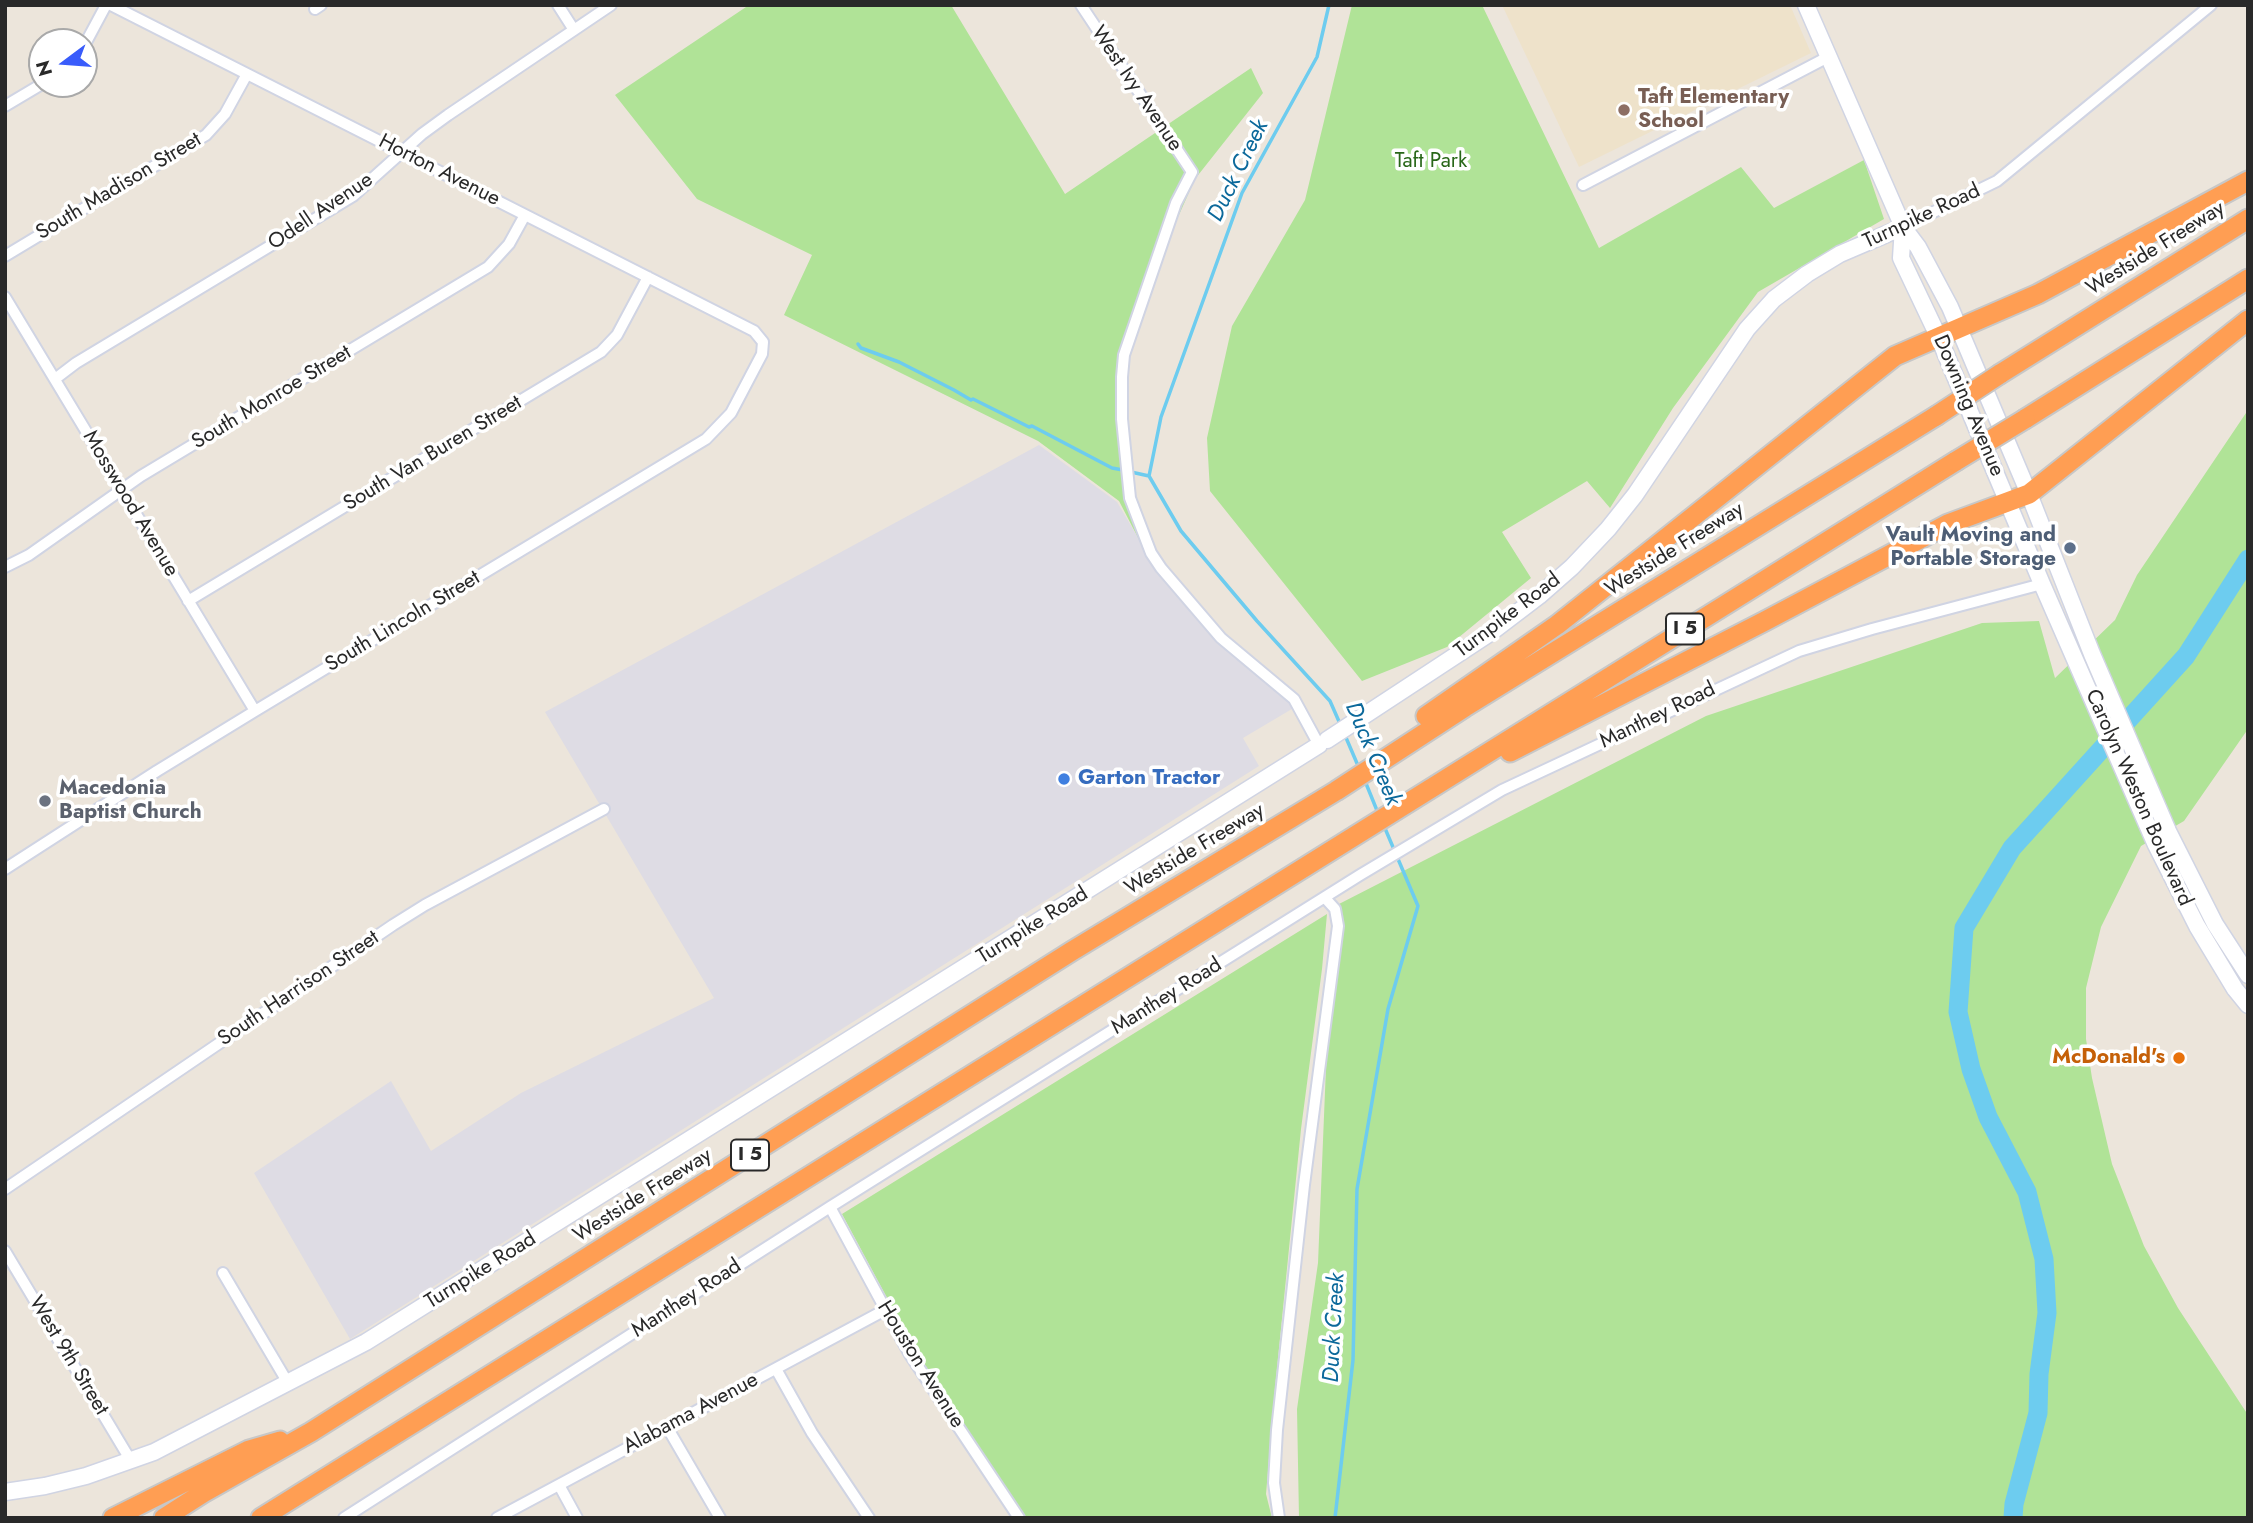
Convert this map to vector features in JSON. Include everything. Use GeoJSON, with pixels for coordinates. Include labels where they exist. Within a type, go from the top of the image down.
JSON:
{"type":"FeatureCollection","features":[{"type":"Feature","properties":{"kind":"highway"},"geometry":{"type":"LineString","coordinates":[[1395,751],[1418,722],[1557,625],[1895,356],[2038,294],[2248,181]]}},
{"type":"Feature","properties":{"kind":"highway","name":"Westside Freeway"},"geometry":{"type":"LineString","coordinates":[[164,1518],[311,1432],[1072,951],[1336,791],[1395,751],[2248,219]]}},
{"type":"Feature","properties":{"kind":"highway","name":"I 5"},"geometry":{"type":"LineString","coordinates":[[261,1518],[2248,279]]}},
{"type":"Feature","properties":{"kind":"highway"},"geometry":{"type":"LineString","coordinates":[[1462,768],[1486,764],[1948,524],[2029,494],[2248,320]]}},
{"type":"Feature","properties":{"kind":"highway"},"geometry":{"type":"LineString","coordinates":[[113,1518],[248,1450],[311,1432]]}},
{"type":"Feature","properties":{"kind":"highway"},"geometry":{"type":"LineString","coordinates":[[278,1518],[331,1474]]}},
{"type":"Feature","properties":{"kind":"street"},"geometry":{"type":"LineString","coordinates":[[94,28],[106,5]]}},
{"type":"Feature","properties":{"kind":"street","name":"Horton Avenue"},"geometry":{"type":"LineString","coordinates":[[111,5],[754,331],[763,342]]}},
{"type":"Feature","properties":{"kind":"street"},"geometry":{"type":"LineString","coordinates":[[558,5],[574,30]]}},
{"type":"Feature","properties":{"kind":"street","name":"Odell Avenue"},"geometry":{"type":"LineString","coordinates":[[55,379],[76,363],[344,202],[447,115],[611,5]]}},
{"type":"Feature","properties":{"kind":"street","name":"West Ivy Avenue"},"geometry":{"type":"LineString","coordinates":[[1081,5],[1192,172],[1176,203],[1124,355],[1122,419],[1130,498],[1151,553],[1161,568],[1221,638],[1294,698],[1323,743]]}},
{"type":"Feature","properties":{"kind":"street","name":"Downing Avenue"},"geometry":{"type":"LineString","coordinates":[[1806,5],[1903,227],[1918,247],[1950,307],[2061,575]]}},
{"type":"Feature","properties":{"kind":"street","name":"Turnpike Road"},"geometry":{"type":"LineString","coordinates":[[5,1492],[59,1483],[109,1469],[154,1452],[388,1329],[1323,743],[1493,631],[1572,567],[1608,529],[1635,495],[1747,328],[1774,299],[1840,254],[1997,181],[2211,5]]}},
{"type":"Feature","properties":{"kind":"street"},"geometry":{"type":"LineString","coordinates":[[1583,185],[1828,57]]}},
{"type":"Feature","properties":{"kind":"street","name":"South Madison Street"},"geometry":{"type":"LineString","coordinates":[[5,256],[206,135],[225,114],[247,74]]}},
{"type":"Feature","properties":{"kind":"street"},"geometry":{"type":"LineString","coordinates":[[5,106],[28,92]]}},
{"type":"Feature","properties":{"kind":"street","name":"South Monroe Street"},"geometry":{"type":"LineString","coordinates":[[5,567],[29,555],[121,489],[488,267],[504,251],[525,215]]}},
{"type":"Feature","properties":{"kind":"street","name":"Downing Avenue"},"geometry":{"type":"LineString","coordinates":[[1903,227],[1901,258],[1939,338],[2042,584]]}},
{"type":"Feature","properties":{"kind":"street","name":"South Van Buren Street"},"geometry":{"type":"LineString","coordinates":[[188,601],[601,352],[617,335],[648,277]]}},
{"type":"Feature","properties":{"kind":"street","name":"Mosswood Avenue"},"geometry":{"type":"LineString","coordinates":[[5,297],[255,711]]}},
{"type":"Feature","properties":{"kind":"street","name":"South Lincoln Street"},"geometry":{"type":"LineString","coordinates":[[5,869],[157,771],[706,439],[723,423],[737,404],[762,354],[763,342]]}},
{"type":"Feature","properties":{"kind":"street","name":"Carolyn Weston Boulevard"},"geometry":{"type":"LineString","coordinates":[[2061,575],[2159,811],[2215,924],[2248,975]]}},
{"type":"Feature","properties":{"kind":"street"},"geometry":{"type":"LineString","coordinates":[[2042,584],[2056,597],[2079,646],[2092,654]]}},
{"type":"Feature","properties":{"kind":"street","name":"Carolyn Weston Boulevard"},"geometry":{"type":"LineString","coordinates":[[2042,584],[2149,828],[2197,926],[2235,989],[2248,1005]]}},
{"type":"Feature","properties":{"kind":"street","name":"Manthey Road"},"geometry":{"type":"LineString","coordinates":[[344,1518],[830,1207],[1367,871],[1513,784],[1799,651],[1872,628],[2042,584]]}},
{"type":"Feature","properties":{"kind":"street","name":"South Harrison Street"},"geometry":{"type":"LineString","coordinates":[[5,1189],[414,911],[604,809]]}},
{"type":"Feature","properties":{"kind":"street"},"geometry":{"type":"LineString","coordinates":[[1279,1518],[1274,1483],[1276,1430],[1338,926],[1335,909],[1325,898]]}},
{"type":"Feature","properties":{"kind":"street","name":"Houston Avenue"},"geometry":{"type":"LineString","coordinates":[[830,1207],[926,1381],[1019,1518]]}},
{"type":"Feature","properties":{"kind":"street","name":"West 9th Street"},"geometry":{"type":"LineString","coordinates":[[5,1251],[131,1461]]}},
{"type":"Feature","properties":{"kind":"street"},"geometry":{"type":"LineString","coordinates":[[223,1273],[288,1383]]}},
{"type":"Feature","properties":{"kind":"street","name":"Alabama Avenue"},"geometry":{"type":"LineString","coordinates":[[497,1518],[885,1310]]}},
{"type":"Feature","properties":{"kind":"street"},"geometry":{"type":"LineString","coordinates":[[776,1368],[812,1433],[869,1518]]}},
{"type":"Feature","properties":{"kind":"street"},"geometry":{"type":"LineString","coordinates":[[667,1427],[719,1518]]}},
{"type":"Feature","properties":{"kind":"street"},"geometry":{"type":"LineString","coordinates":[[559,1485],[577,1518]]}},
{"type":"Feature","properties":{"kind":"shaded area","name":"Taft Elementary School"},"geometry":{"type":"Polygon","coordinates":[[[1502,5],[1790,5],[1811,53],[1579,167],[1502,5]]]}},
{"type":"Feature","properties":{"kind":"shaded area"},"geometry":{"type":"Polygon","coordinates":[[[1039,445],[1117,502],[1162,578],[1302,703],[1243,738],[1259,766],[350,1339],[254,1173],[391,1081],[431,1151],[521,1093],[714,998],[545,712],[1039,445]]]}},
{"type":"Feature","properties":{"kind":"green space"},"geometry":{"type":"Polygon","coordinates":[[[749,5],[951,5],[1065,194],[1251,68],[1263,93],[1195,179],[1137,309],[1121,402],[1148,557],[1119,501],[1038,441],[784,315],[812,255],[697,199],[615,95],[749,5]]]}},
{"type":"Feature","properties":{"kind":"green space","name":"Taft Park"},"geometry":{"type":"Polygon","coordinates":[[[1352,5],[1482,5],[1599,248],[1741,167],[1774,208],[1864,160],[1884,219],[1758,292],[1673,408],[1610,508],[1587,481],[1502,532],[1531,578],[1447,647],[1362,681],[1210,491],[1207,438],[1232,326],[1305,200],[1352,5]]]}},
{"type":"Feature","properties":{"kind":"green space"},"geometry":{"type":"Polygon","coordinates":[[[2248,410],[2248,729],[2184,821],[2141,846],[2101,927],[2086,988],[2086,1039],[2112,1164],[2144,1246],[2178,1308],[2248,1415],[2248,1518],[1299,1518],[1297,1409],[1318,1263],[1328,1018],[1339,904],[1706,716],[1982,623],[2039,621],[2055,678],[2115,620],[2137,575],[2248,410]]]}},
{"type":"Feature","properties":{"kind":"green space"},"geometry":{"type":"Polygon","coordinates":[[[1327,914],[1301,1129],[1275,1388],[1266,1494],[1272,1518],[1025,1518],[921,1361],[842,1214],[1327,914]]]}},
{"type":"Feature","properties":{"kind":"waterway","name":"Duck Creek"},"geometry":{"type":"LineString","coordinates":[[1329,5],[1317,57],[1242,193],[1161,417],[1149,476],[1181,531],[1257,621],[1330,701],[1341,726]]}},
{"type":"Feature","properties":{"kind":"waterway"},"geometry":{"type":"LineString","coordinates":[[858,344],[861,348],[899,362],[971,400],[1032,426],[1112,468],[1123,470]]}},
{"type":"Feature","properties":{"kind":"waterway"},"geometry":{"type":"LineString","coordinates":[[1131,472],[1149,476]]}},
{"type":"Feature","properties":{"kind":"waterway"},"geometry":{"type":"LineString","coordinates":[[2013,1518],[2014,1504],[2038,1413],[2039,1374],[2047,1313],[2044,1259],[2027,1192],[1988,1117],[1971,1069],[1958,1012],[1964,928],[2012,848],[2186,656],[2248,559]]}},
{"type":"Feature","properties":{"kind":"waterway","name":"Duck Creek"},"geometry":{"type":"LineString","coordinates":[[1344,733],[1359,768]]}},
{"type":"Feature","properties":{"kind":"waterway","name":"Duck Creek"},"geometry":{"type":"LineString","coordinates":[[1365,781],[1378,813]]}},
{"type":"Feature","properties":{"kind":"waterway","name":"Duck Creek"},"geometry":{"type":"LineString","coordinates":[[1335,1518],[1353,1360],[1357,1189],[1388,1009],[1418,906],[1384,826]]}},
{"type":"Feature","properties":{"kind":"place","name":"Taft Elementary School"},"geometry":{"type":"Point","coordinates":[1624,110]}},
{"type":"Feature","properties":{"kind":"place","name":"Vault Moving and Portable Storage"},"geometry":{"type":"Point","coordinates":[2070,548]}},
{"type":"Feature","properties":{"kind":"place","name":"Garton Tractor"},"geometry":{"type":"Point","coordinates":[1064,779]}},
{"type":"Feature","properties":{"kind":"place","name":"Macedonia Baptist Church"},"geometry":{"type":"Point","coordinates":[45,801]}},
{"type":"Feature","properties":{"kind":"place","name":"McDonald's"},"geometry":{"type":"Point","coordinates":[2179,1058]}}]}
